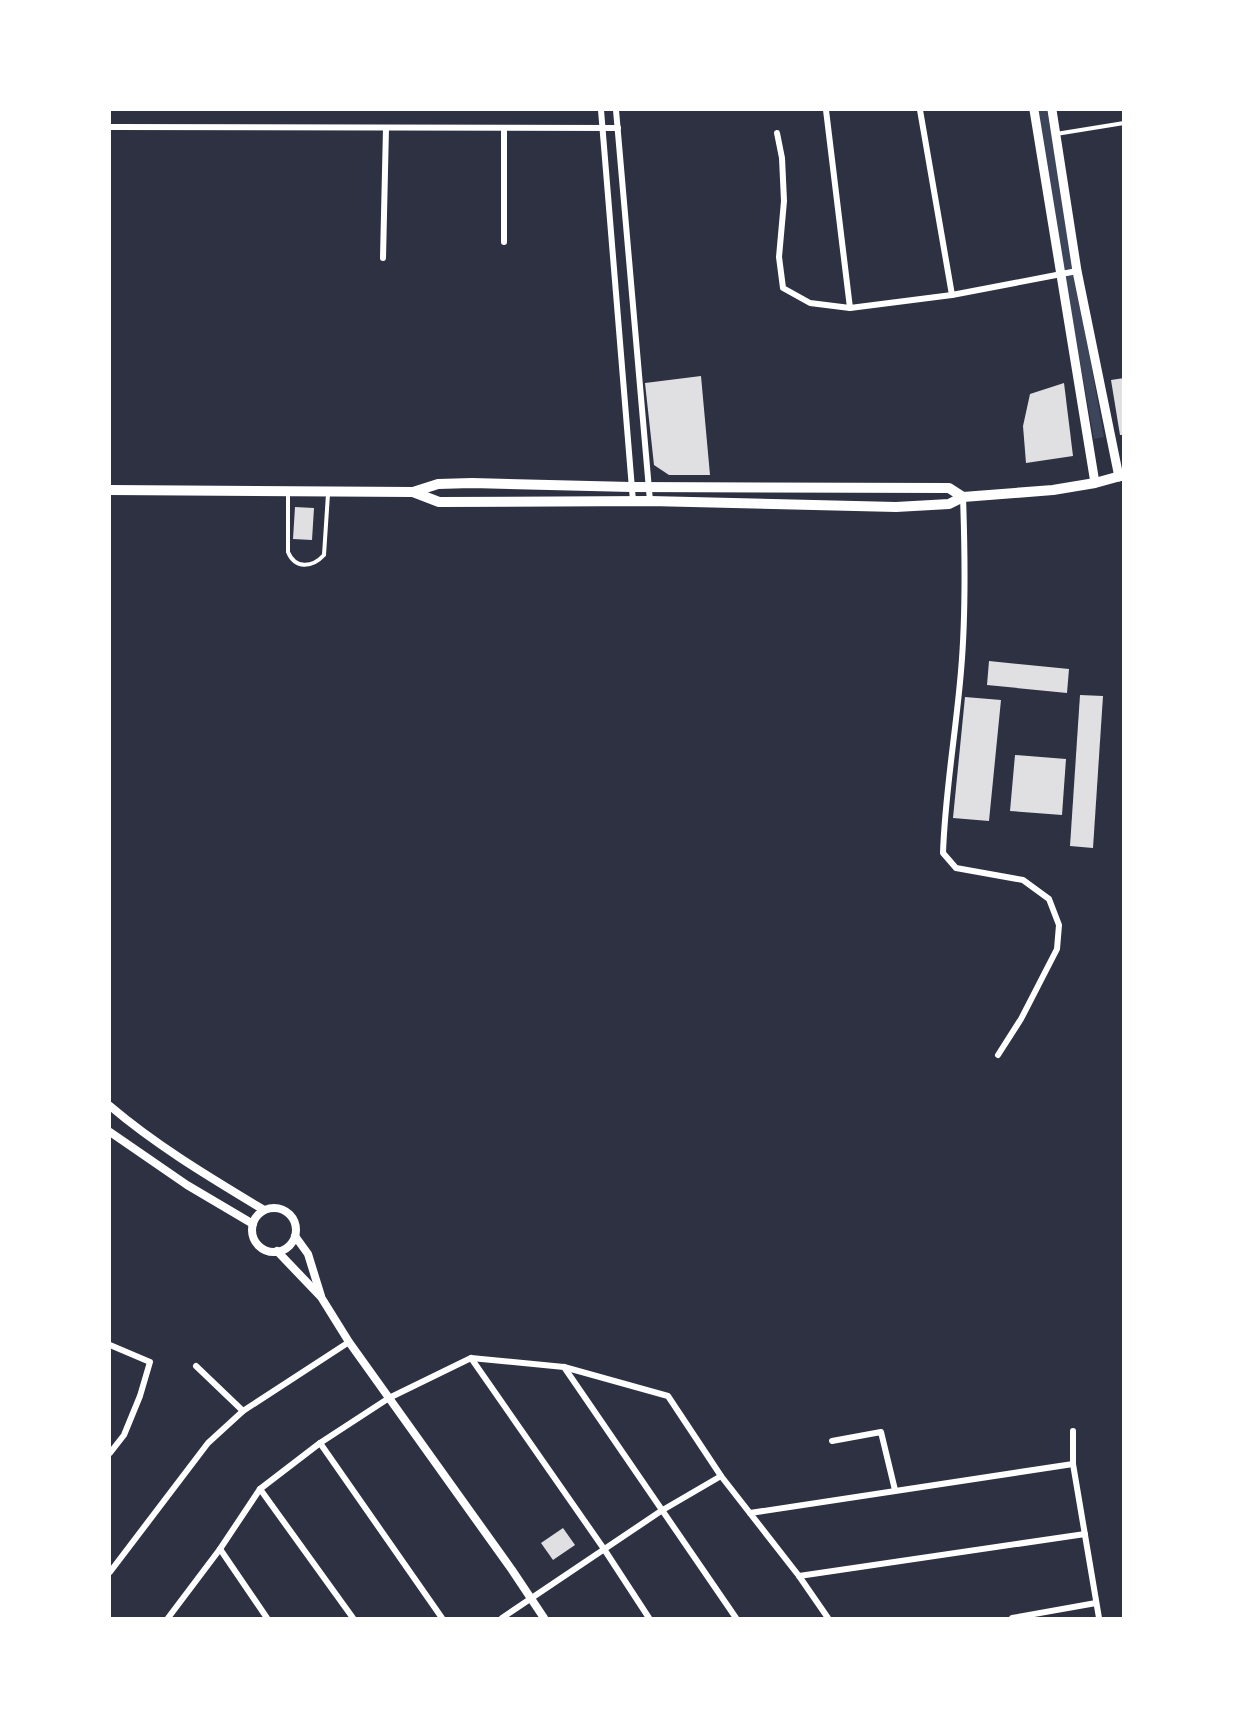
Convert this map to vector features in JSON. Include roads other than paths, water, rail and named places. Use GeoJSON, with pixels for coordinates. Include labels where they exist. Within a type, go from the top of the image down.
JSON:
{"type":"FeatureCollection","features":[{"type":"Feature","properties":{"kind":"main road"},"geometry":{"type":"LineString","coordinates":[[1034,110],[1095,483]]}},
{"type":"Feature","properties":{"kind":"main road"},"geometry":{"type":"LineString","coordinates":[[413,492],[439,502],[650,501],[896,507],[949,504],[963,497],[1053,490],[1121,476],[1077,271],[1052,110]]}},
{"type":"Feature","properties":{"kind":"main road"},"geometry":{"type":"LineString","coordinates":[[110,490],[413,492],[438,484],[472,483],[631,487],[949,488],[963,497]]}},
{"type":"Feature","properties":{"kind":"street"},"geometry":{"type":"LineString","coordinates":[[601,110],[633,501]]}},
{"type":"Feature","properties":{"kind":"street"},"geometry":{"type":"LineString","coordinates":[[616,110],[650,501]]}},
{"type":"Feature","properties":{"kind":"street"},"geometry":{"type":"LineString","coordinates":[[826,110],[850,308]]}},
{"type":"Feature","properties":{"kind":"street"},"geometry":{"type":"LineString","coordinates":[[920,110],[952,295]]}},
{"type":"Feature","properties":{"kind":"street"},"geometry":{"type":"LineString","coordinates":[[110,127],[618,128]]}},
{"type":"Feature","properties":{"kind":"street"},"geometry":{"type":"LineString","coordinates":[[383,258],[386,128]]}},
{"type":"Feature","properties":{"kind":"street"},"geometry":{"type":"LineString","coordinates":[[504,129],[504,242]]}},
{"type":"Feature","properties":{"kind":"street"},"geometry":{"type":"LineString","coordinates":[[777,133],[782,158],[783,191],[779,256],[783,288],[810,303],[850,308],[952,295],[1077,271]]}},
{"type":"Feature","properties":{"kind":"street"},"geometry":{"type":"LineString","coordinates":[[963,497],[965,542],[962,669],[944,823],[943,853],[956,868],[1023,880],[1050,899],[1059,925],[1057,949],[1021,1019],[998,1055]]}},
{"type":"Feature","properties":{"kind":"street"},"geometry":{"type":"LineString","coordinates":[[110,1106],[195,1168],[264,1210]]}},
{"type":"Feature","properties":{"kind":"street"},"geometry":{"type":"LineString","coordinates":[[110,1132],[187,1185],[253,1224]]}},
{"type":"Feature","properties":{"kind":"street"},"geometry":{"type":"LineString","coordinates":[[278,1208],[291,1216],[296,1229],[295,1236],[288,1246],[277,1251],[263,1249],[254,1238],[253,1224],[264,1210],[278,1208]]}},
{"type":"Feature","properties":{"kind":"street"},"geometry":{"type":"LineString","coordinates":[[295,1236],[308,1254],[321,1297]]}},
{"type":"Feature","properties":{"kind":"street"},"geometry":{"type":"LineString","coordinates":[[277,1251],[321,1297],[350,1342],[544,1618]]}},
{"type":"Feature","properties":{"kind":"street"},"geometry":{"type":"LineString","coordinates":[[110,1572],[208,1443],[243,1411],[350,1342]]}},
{"type":"Feature","properties":{"kind":"street"},"geometry":{"type":"LineString","coordinates":[[110,1345],[150,1362],[140,1396],[124,1436],[110,1453]]}},
{"type":"Feature","properties":{"kind":"street"},"geometry":{"type":"LineString","coordinates":[[471,1358],[604,1549],[649,1618]]}},
{"type":"Feature","properties":{"kind":"street"},"geometry":{"type":"LineString","coordinates":[[168,1618],[220,1549],[260,1489],[320,1443],[389,1398],[471,1358],[564,1367],[668,1396],[721,1476],[799,1576],[828,1618]]}},
{"type":"Feature","properties":{"kind":"street"},"geometry":{"type":"LineString","coordinates":[[196,1366],[243,1411]]}},
{"type":"Feature","properties":{"kind":"street"},"geometry":{"type":"LineString","coordinates":[[564,1367],[736,1618]]}},
{"type":"Feature","properties":{"kind":"street"},"geometry":{"type":"LineString","coordinates":[[1073,1431],[1073,1464],[1099,1618]]}},
{"type":"Feature","properties":{"kind":"street"},"geometry":{"type":"LineString","coordinates":[[832,1441],[881,1432],[895,1490]]}},
{"type":"Feature","properties":{"kind":"street"},"geometry":{"type":"LineString","coordinates":[[320,1443],[442,1618]]}},
{"type":"Feature","properties":{"kind":"street"},"geometry":{"type":"LineString","coordinates":[[750,1512],[1073,1464]]}},
{"type":"Feature","properties":{"kind":"street"},"geometry":{"type":"LineString","coordinates":[[502,1618],[661,1511],[721,1476]]}},
{"type":"Feature","properties":{"kind":"street"},"geometry":{"type":"LineString","coordinates":[[260,1489],[353,1618]]}},
{"type":"Feature","properties":{"kind":"street"},"geometry":{"type":"LineString","coordinates":[[799,1576],[1085,1534]]}},
{"type":"Feature","properties":{"kind":"street"},"geometry":{"type":"LineString","coordinates":[[220,1549],[267,1618]]}},
{"type":"Feature","properties":{"kind":"street"},"geometry":{"type":"LineString","coordinates":[[1012,1618],[1096,1603]]}},
{"type":"Feature","properties":{"kind":"lane"},"geometry":{"type":"LineString","coordinates":[[1056,134],[1124,123]]}},
{"type":"Feature","properties":{"kind":"lane"},"geometry":{"type":"LineString","coordinates":[[288,492],[288,552],[291,559],[298,564],[311,565],[318,562],[324,555],[328,492]]}}]}
